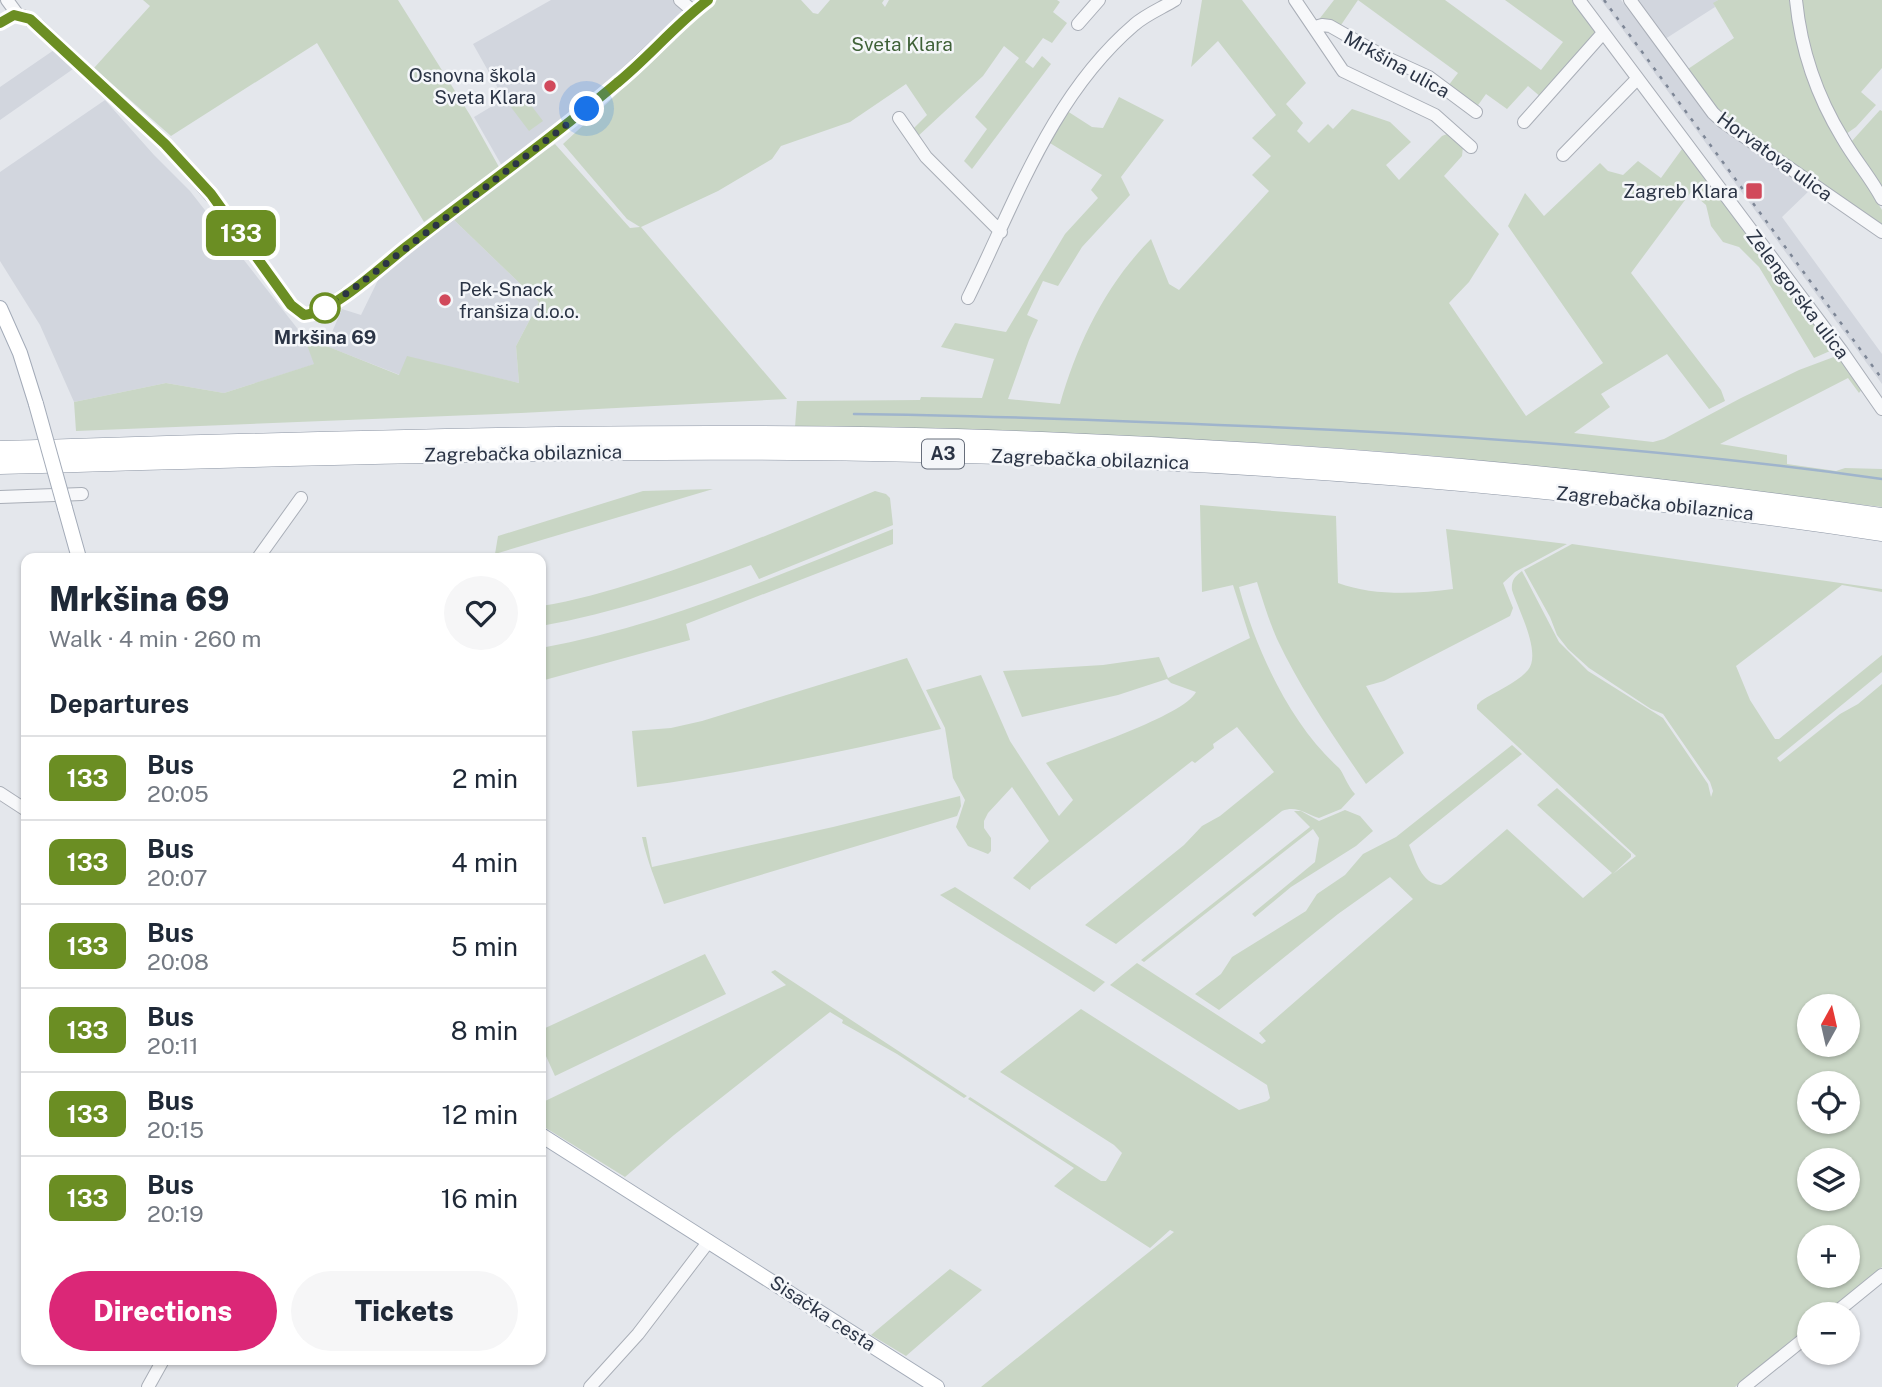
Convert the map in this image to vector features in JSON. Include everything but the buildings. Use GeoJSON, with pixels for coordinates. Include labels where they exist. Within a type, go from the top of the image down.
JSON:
{"type":"FeatureCollection","features":[{"type":"Feature","properties":{"kind":"highway","name":"Zagrebačka obilaznica"},"geometry":{"type":"LineString","coordinates":[[0,450],[493,437],[691,435],[1040,441],[1293,454],[1452,467],[1633,485],[1882,517]]}},
{"type":"Feature","properties":{"kind":"highway","name":"Zagrebačka obilaznica"},"geometry":{"type":"LineString","coordinates":[[0,465],[704,450],[1041,457],[1293,470],[1452,482],[1699,507],[1882,533]]}},
{"type":"Feature","properties":{"kind":"main road"},"geometry":{"type":"LineString","coordinates":[[0,308],[20,353],[78,553]]}},
{"type":"Feature","properties":{"kind":"main road","name":"Sisačka cesta"},"geometry":{"type":"LineString","coordinates":[[546,1138],[937,1387]]}},
{"type":"Feature","properties":{"kind":"street"},"geometry":{"type":"LineString","coordinates":[[7,0],[18,15],[30,19],[38,26],[165,144],[211,194],[291,305],[304,315],[317,313],[353,289],[552,137],[621,80],[708,0]]}},
{"type":"Feature","properties":{"kind":"street"},"geometry":{"type":"LineString","coordinates":[[680,0],[693,11]]}},
{"type":"Feature","properties":{"kind":"street"},"geometry":{"type":"LineString","coordinates":[[1078,24],[1099,0]]}},
{"type":"Feature","properties":{"kind":"street"},"geometry":{"type":"LineString","coordinates":[[968,298],[1041,141],[1072,94],[1102,55],[1136,23],[1175,0]]}},
{"type":"Feature","properties":{"kind":"street","name":"Mrkšina ulica"},"geometry":{"type":"LineString","coordinates":[[1294,0],[1343,71],[1435,115],[1471,147]]}},
{"type":"Feature","properties":{"kind":"street","name":"Zelengorska ulica"},"geometry":{"type":"LineString","coordinates":[[1579,0],[1841,350],[1882,409]]}},
{"type":"Feature","properties":{"kind":"street","name":"Horvatova ulica"},"geometry":{"type":"LineString","coordinates":[[1630,0],[1713,113],[1882,232]]}},
{"type":"Feature","properties":{"kind":"street"},"geometry":{"type":"LineString","coordinates":[[1796,0],[1808,65],[1821,100],[1882,199]]}},
{"type":"Feature","properties":{"kind":"street"},"geometry":{"type":"LineString","coordinates":[[0,23],[18,15]]}},
{"type":"Feature","properties":{"kind":"street","name":"Mrkšina ulica"},"geometry":{"type":"LineString","coordinates":[[1315,27],[1330,26],[1383,56],[1417,71],[1476,112]]}},
{"type":"Feature","properties":{"kind":"street"},"geometry":{"type":"LineString","coordinates":[[1524,122],[1603,33]]}},
{"type":"Feature","properties":{"kind":"street"},"geometry":{"type":"LineString","coordinates":[[1563,155],[1637,79]]}},
{"type":"Feature","properties":{"kind":"street"},"geometry":{"type":"LineString","coordinates":[[899,118],[926,157],[1001,232]]}},
{"type":"Feature","properties":{"kind":"street"},"geometry":{"type":"LineString","coordinates":[[0,497],[82,494]]}},
{"type":"Feature","properties":{"kind":"street"},"geometry":{"type":"LineString","coordinates":[[262,553],[301,498]]}},
{"type":"Feature","properties":{"kind":"street"},"geometry":{"type":"LineString","coordinates":[[0,793],[21,807]]}},
{"type":"Feature","properties":{"kind":"street"},"geometry":{"type":"LineString","coordinates":[[590,1387],[638,1334],[709,1241]]}},
{"type":"Feature","properties":{"kind":"street"},"geometry":{"type":"LineString","coordinates":[[1849,1302],[1882,1275]]}},
{"type":"Feature","properties":{"kind":"street"},"geometry":{"type":"LineString","coordinates":[[1744,1387],[1797,1344]]}},
{"type":"Feature","properties":{"kind":"street"},"geometry":{"type":"LineString","coordinates":[[148,1387],[160,1365]]}},
{"type":"Feature","properties":{"kind":"shaded area","name":"Osnovna škola Sveta Klara"},"geometry":{"type":"Polygon","coordinates":[[[551,0],[675,0],[685,8],[620,72],[502,166],[474,117],[504,99],[473,44],[551,0]]]}},
{"type":"Feature","properties":{"kind":"shaded area"},"geometry":{"type":"Polygon","coordinates":[[[1601,0],[1621,0],[1707,114],[1811,189],[1782,217],[1882,354],[1882,384],[1601,0]]]}},
{"type":"Feature","properties":{"kind":"shaded area"},"geometry":{"type":"Polygon","coordinates":[[[1632,0],[1718,0],[1714,3],[1715,7],[1662,41],[1632,0]]]}},
{"type":"Feature","properties":{"kind":"shaded area"},"geometry":{"type":"Polygon","coordinates":[[[54,50],[76,67],[0,120],[0,87],[54,50]]]}},
{"type":"Feature","properties":{"kind":"shaded area"},"geometry":{"type":"Polygon","coordinates":[[[105,100],[190,191],[304,337],[315,364],[224,393],[166,383],[74,402],[40,325],[0,261],[0,172],[105,100]]]}},
{"type":"Feature","properties":{"kind":"shaded area"},"geometry":{"type":"Polygon","coordinates":[[[454,220],[539,302],[516,346],[519,383],[408,357],[400,375],[326,346],[342,309],[361,315],[381,274],[454,220]]]}},
{"type":"Feature","properties":{"kind":"green space"},"geometry":{"type":"Polygon","coordinates":[[[143,0],[398,0],[499,167],[424,222],[317,43],[171,136],[94,68],[150,6],[143,0]]]}},
{"type":"Feature","properties":{"kind":"green space","name":"Sveta Klara"},"geometry":{"type":"Polygon","coordinates":[[[717,0],[801,0],[813,13],[818,14],[830,0],[884,0],[882,3],[885,7],[889,0],[1057,0],[1060,2],[1053,12],[1067,23],[1052,43],[1043,38],[1025,62],[1033,68],[1042,56],[1051,64],[972,169],[964,161],[987,129],[975,117],[1019,58],[1004,46],[983,76],[916,138],[911,131],[927,115],[906,84],[850,122],[781,146],[772,159],[718,191],[641,227],[787,399],[76,431],[74,402],[166,383],[224,393],[314,364],[304,337],[399,375],[407,356],[519,383],[516,346],[539,302],[454,220],[521,166],[555,144],[630,228],[640,227],[627,219],[563,144],[675,40],[674,36],[717,0]]]}},
{"type":"Feature","properties":{"kind":"green space"},"geometry":{"type":"Polygon","coordinates":[[[1202,0],[1242,0],[1306,83],[1286,104],[1303,123],[1297,131],[1309,143],[1328,124],[1333,129],[1352,109],[1390,122],[1411,142],[1386,165],[1399,180],[1442,136],[1447,134],[1463,147],[1462,156],[1444,176],[1499,234],[1469,282],[1449,303],[1526,416],[1603,363],[1508,226],[1525,193],[1544,216],[1600,163],[1608,171],[1623,175],[1638,161],[1661,178],[1682,149],[1675,136],[1831,347],[1830,351],[1814,358],[1759,267],[1739,247],[1723,242],[1711,226],[1706,205],[1691,192],[1631,273],[1721,390],[1725,401],[1709,409],[1667,354],[1601,394],[1610,407],[1574,433],[1653,442],[1664,439],[1799,370],[1839,355],[1862,389],[1859,393],[1848,378],[1720,444],[1787,455],[1787,464],[1836,471],[1845,468],[1882,469],[1882,507],[1535,466],[1313,446],[1054,433],[795,427],[797,401],[982,398],[994,359],[941,347],[955,323],[1006,332],[1065,234],[1098,198],[1091,190],[1102,175],[1045,140],[1064,109],[1092,127],[1103,128],[1119,97],[1164,120],[1121,177],[1130,195],[1082,247],[1058,286],[1043,281],[1027,315],[1038,320],[1008,399],[1060,404],[1075,359],[1095,316],[1120,275],[1151,239],[1169,284],[1179,290],[1269,191],[1252,175],[1271,156],[1252,138],[1276,115],[1218,41],[1191,67],[1202,0]]]}},
{"type":"Feature","properties":{"kind":"green space"},"geometry":{"type":"Polygon","coordinates":[[[1334,0],[1358,0],[1339,28],[1317,22],[1334,0]]]}},
{"type":"Feature","properties":{"kind":"green space"},"geometry":{"type":"Polygon","coordinates":[[[1358,0],[1445,0],[1541,70],[1563,42],[1505,0],[1577,0],[1598,31],[1542,98],[1528,86],[1507,109],[1486,94],[1476,108],[1448,86],[1458,73],[1358,0]]]}},
{"type":"Feature","properties":{"kind":"green space"},"geometry":{"type":"Polygon","coordinates":[[[1718,0],[1789,0],[1804,71],[1832,130],[1882,210],[1882,230],[1718,113],[1685,71],[1734,38],[1713,3],[1718,0]]]}},
{"type":"Feature","properties":{"kind":"green space"},"geometry":{"type":"Polygon","coordinates":[[[1801,0],[1882,0],[1882,68],[1861,92],[1876,105],[1846,134],[1814,68],[1801,0]]]}},
{"type":"Feature","properties":{"kind":"green space"},"geometry":{"type":"Polygon","coordinates":[[[521,92],[543,121],[529,131],[507,102],[521,92]]]}},
{"type":"Feature","properties":{"kind":"green space"},"geometry":{"type":"Polygon","coordinates":[[[1880,110],[1882,111],[1882,187],[1851,142],[1880,110]]]}},
{"type":"Feature","properties":{"kind":"green space"},"geometry":{"type":"Polygon","coordinates":[[[713,489],[495,553],[498,536],[643,491],[713,489]]]}},
{"type":"Feature","properties":{"kind":"green space"},"geometry":{"type":"Polygon","coordinates":[[[875,491],[890,498],[893,525],[759,579],[751,565],[648,600],[546,625],[546,605],[628,585],[758,539],[875,491]]]}},
{"type":"Feature","properties":{"kind":"green space"},"geometry":{"type":"Polygon","coordinates":[[[1200,505],[1336,516],[1338,583],[1380,592],[1410,593],[1453,589],[1446,529],[1567,544],[1515,572],[1503,583],[1513,608],[1510,616],[1384,681],[1366,686],[1404,753],[1366,784],[1318,713],[1286,658],[1271,625],[1257,582],[1239,587],[1255,636],[1277,685],[1305,730],[1341,770],[1355,794],[1341,809],[1319,818],[1297,810],[1282,811],[1116,944],[1085,925],[1184,845],[1202,826],[1220,816],[1274,772],[1237,727],[1213,744],[1214,748],[1195,763],[1192,761],[1030,890],[1013,878],[1049,841],[1012,787],[984,821],[984,828],[991,838],[991,851],[988,854],[968,846],[956,827],[965,800],[953,778],[945,728],[926,690],[981,675],[1010,741],[1059,816],[1073,800],[1046,763],[1151,722],[1172,712],[1196,692],[1167,679],[1118,695],[1022,717],[1003,671],[1103,665],[1159,657],[1168,678],[1250,638],[1233,585],[1202,592],[1200,505]]]}},
{"type":"Feature","properties":{"kind":"green space"},"geometry":{"type":"Polygon","coordinates":[[[893,529],[893,544],[686,624],[690,640],[546,680],[546,647],[676,613],[893,529]]]}},
{"type":"Feature","properties":{"kind":"green space"},"geometry":{"type":"Polygon","coordinates":[[[1572,544],[1882,589],[1882,592],[1842,585],[1736,666],[1750,700],[1775,739],[1779,739],[1882,655],[1882,672],[1777,758],[1780,762],[1882,684],[1882,1267],[1860,1285],[1860,1225],[1797,1225],[1797,1288],[1856,1288],[1839,1302],[1797,1302],[1797,1336],[1735,1387],[981,1387],[1174,1232],[1170,1230],[1150,1248],[1054,1186],[1074,1168],[968,1099],[970,1097],[1101,1181],[1106,1181],[1122,1153],[1114,1145],[1000,1072],[1081,1009],[1239,1110],[1267,1101],[1270,1098],[1267,1085],[1110,985],[1137,963],[1262,1044],[1266,1041],[1259,1033],[1413,899],[1390,877],[1338,914],[1219,1010],[1195,994],[1221,974],[1232,957],[1306,911],[1317,894],[1345,875],[1363,854],[1396,837],[1512,745],[1522,754],[1409,845],[1424,876],[1434,884],[1441,885],[1507,829],[1583,898],[1612,873],[1537,805],[1557,788],[1631,854],[1613,874],[1636,856],[1477,709],[1481,701],[1523,675],[1532,662],[1531,642],[1512,590],[1515,577],[1522,571],[1559,642],[1588,671],[1663,718],[1708,784],[1711,797],[1713,791],[1710,782],[1663,714],[1589,668],[1557,635],[1524,570],[1572,544]]]}},
{"type":"Feature","properties":{"kind":"green space"},"geometry":{"type":"Polygon","coordinates":[[[907,658],[941,729],[752,769],[637,787],[632,731],[671,728],[702,721],[907,658]]]}},
{"type":"Feature","properties":{"kind":"green space"},"geometry":{"type":"Polygon","coordinates":[[[960,796],[961,806],[957,816],[664,904],[642,837],[646,837],[652,867],[960,796]]]}},
{"type":"Feature","properties":{"kind":"green space"},"geometry":{"type":"Polygon","coordinates":[[[1345,810],[1360,816],[1373,831],[1356,846],[1291,887],[1255,917],[1252,914],[1315,862],[1319,838],[1313,829],[1144,962],[1141,960],[1310,827],[1294,811],[1301,811],[1319,821],[1345,810]]]}},
{"type":"Feature","properties":{"kind":"green space"},"geometry":{"type":"Polygon","coordinates":[[[955,887],[1105,982],[1094,992],[940,895],[955,887]]]}},
{"type":"Feature","properties":{"kind":"green space"},"geometry":{"type":"Polygon","coordinates":[[[705,954],[726,994],[555,1076],[546,1056],[546,1028],[705,954]]]}},
{"type":"Feature","properties":{"kind":"green space"},"geometry":{"type":"Polygon","coordinates":[[[775,970],[967,1096],[964,1098],[897,1054],[842,1023],[843,1020],[830,1012],[625,1177],[546,1128],[546,1101],[786,985],[771,972],[775,970]]]}},
{"type":"Feature","properties":{"kind":"green space"},"geometry":{"type":"Polygon","coordinates":[[[950,1269],[982,1290],[906,1356],[871,1335],[950,1269]]]}},
{"type":"Feature","properties":{"kind":"waterway"},"geometry":{"type":"LineString","coordinates":[[854,414],[1127,421],[1468,437],[1634,450],[1882,479]]}},
{"type":"Feature","properties":{"kind":"railway"},"geometry":{"type":"LineString","coordinates":[[1604,0],[1882,379]]}},
{"type":"Feature","properties":{"kind":"bus line","name":"133"},"geometry":{"type":"LineString","coordinates":[[0,23],[14,15],[30,19],[92,75],[165,144],[211,194],[291,305],[304,315],[312,315],[353,289],[552,137],[621,80],[708,0]]}},
{"type":"Feature","properties":{"kind":"place","name":"Osnovna škola Sveta Klara"},"geometry":{"type":"Point","coordinates":[550,86]}},
{"type":"Feature","properties":{"kind":"place","name":"Zagreb Klara"},"geometry":{"type":"Point","coordinates":[1754,191]}},
{"type":"Feature","properties":{"kind":"place","name":"Pek-Snack franšiza d.o.o."},"geometry":{"type":"Point","coordinates":[445,300]}},
{"type":"Feature","properties":{"kind":"place","name":"Mrkšina 69"},"geometry":{"type":"Point","coordinates":[325,308]}},
{"type":"Feature","properties":{"kind":"route"},"geometry":{"type":"LineString","coordinates":[[325,308],[587,109]]}}]}
